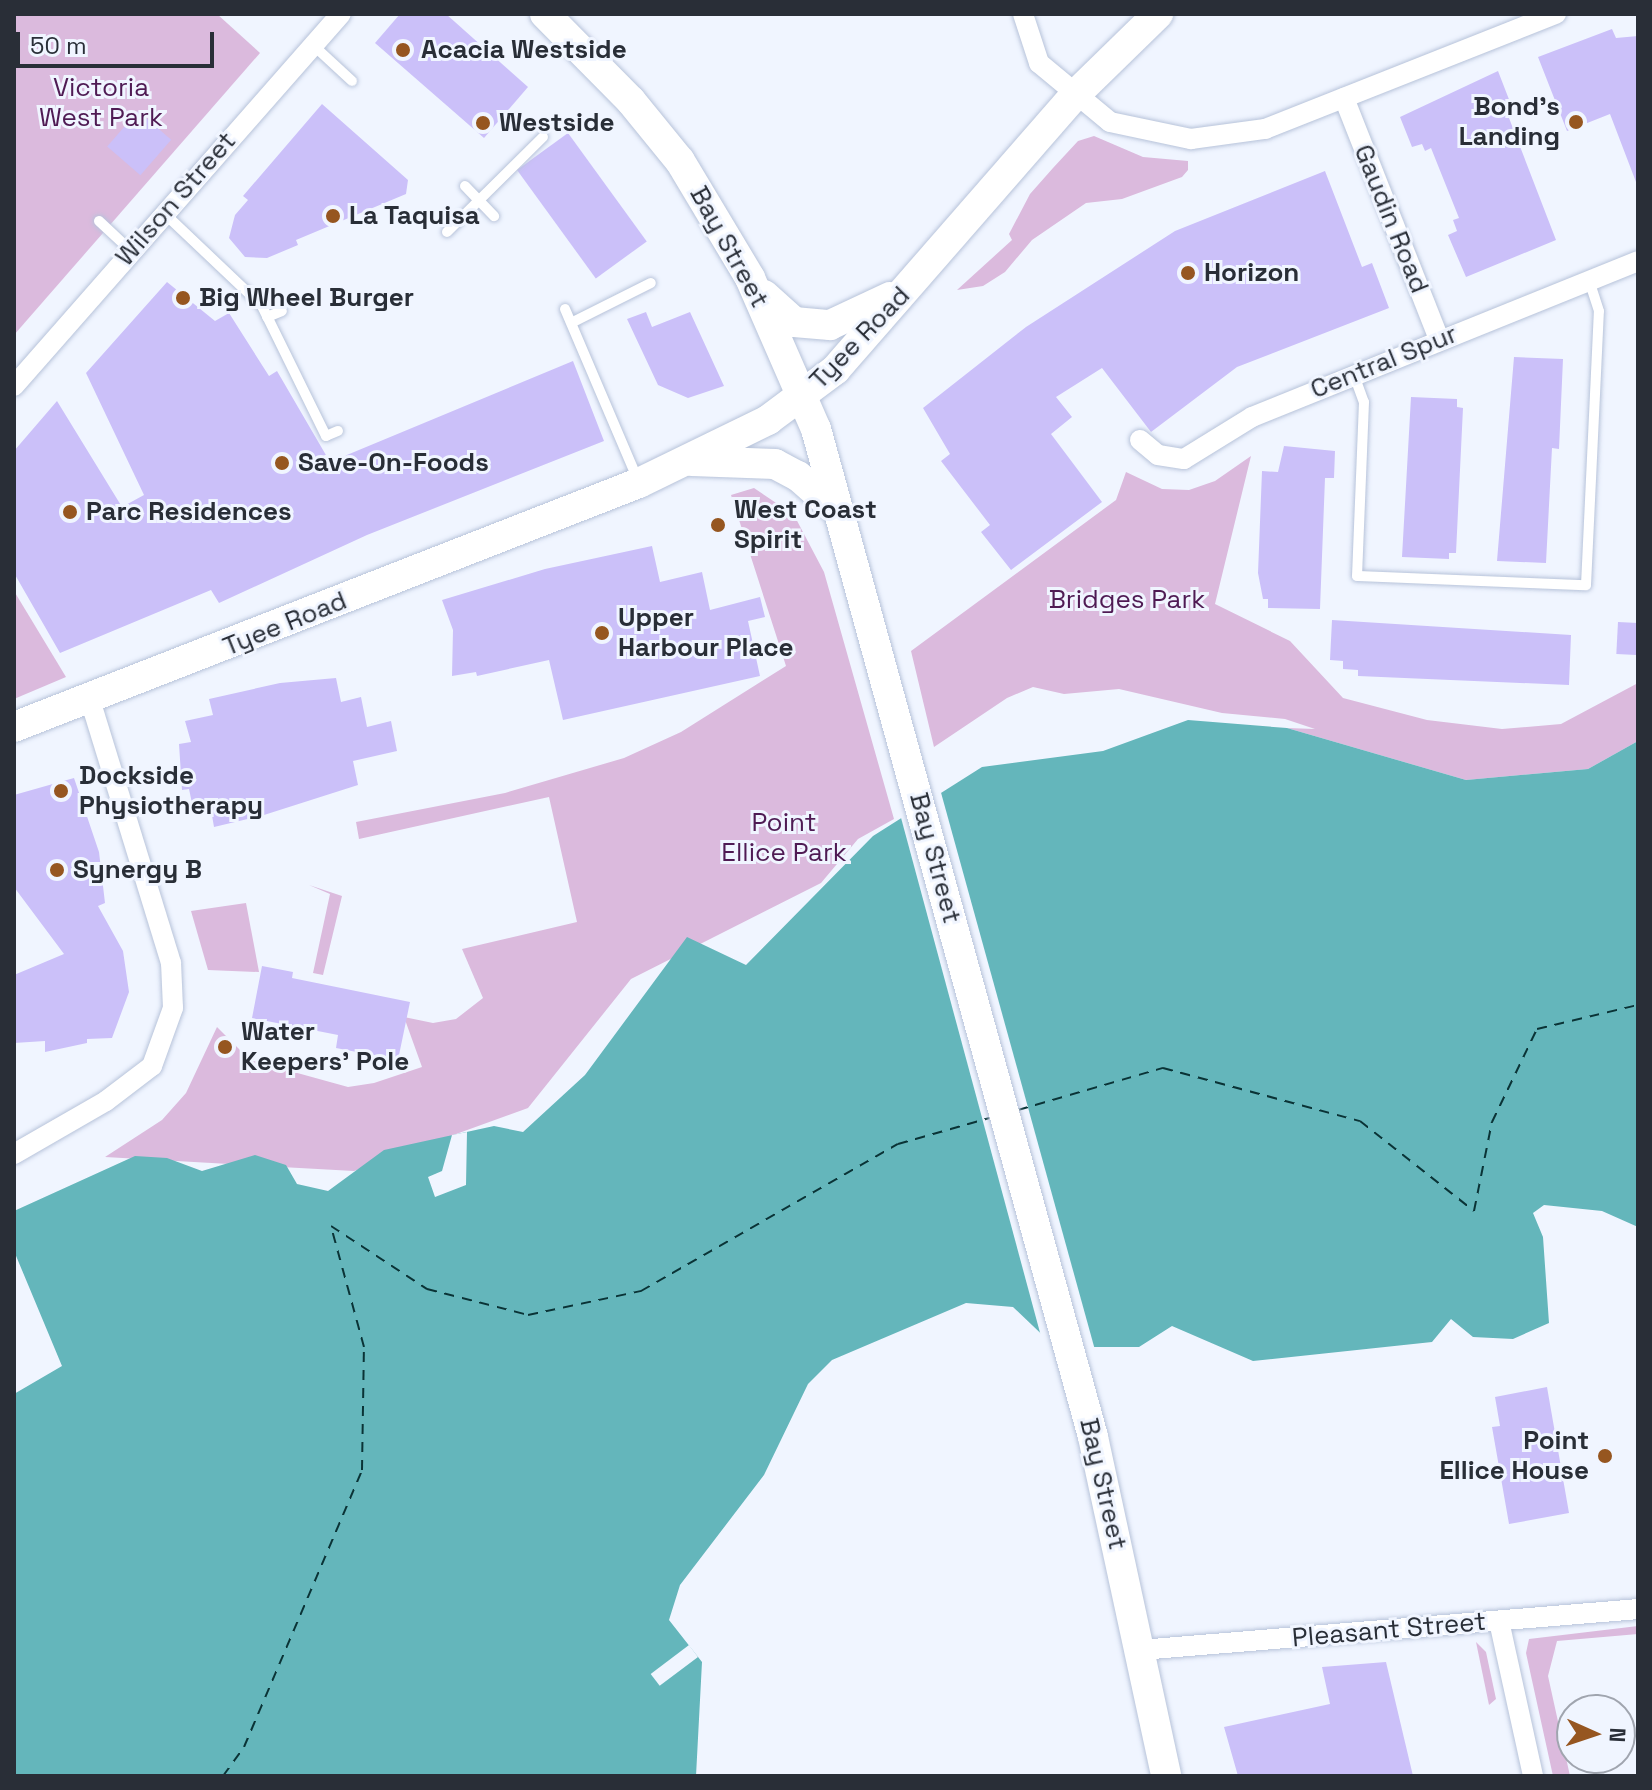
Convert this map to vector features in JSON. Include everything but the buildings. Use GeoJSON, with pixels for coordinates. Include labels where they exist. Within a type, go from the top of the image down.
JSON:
{"type":"FeatureCollection","features":[{"type":"Feature","properties":{"kind":"main road","name":"Bay Street"},"geometry":{"type":"LineString","coordinates":[[545,14],[631,101],[680,161],[750,278],[803,396],[863,594],[1093,1437],[1166,1776]]}},
{"type":"Feature","properties":{"kind":"main road","name":"Tyee Road"},"geometry":{"type":"LineString","coordinates":[[14,727],[639,483],[768,420],[835,370],[1076,94],[1158,14]]}},
{"type":"Feature","properties":{"kind":"main road"},"geometry":{"type":"LineString","coordinates":[[750,278],[781,314],[811,325],[849,320],[913,284]]}},
{"type":"Feature","properties":{"kind":"main road"},"geometry":{"type":"LineString","coordinates":[[684,461],[775,464],[798,476],[840,513]]}},
{"type":"Feature","properties":{"kind":"street","name":"Wilson Street"},"geometry":{"type":"LineString","coordinates":[[14,386],[163,211],[341,14]]}},
{"type":"Feature","properties":{"kind":"street"},"geometry":{"type":"LineString","coordinates":[[1023,14],[1039,63],[1110,122],[1191,139],[1265,129],[1556,14]]}},
{"type":"Feature","properties":{"kind":"street","name":"Gaudin Road"},"geometry":{"type":"LineString","coordinates":[[1344,98],[1439,339]]}},
{"type":"Feature","properties":{"kind":"street","name":"Central Spur"},"geometry":{"type":"LineString","coordinates":[[1140,440],[1158,455],[1184,459],[1252,417],[1638,261]]}},
{"type":"Feature","properties":{"kind":"street"},"geometry":{"type":"LineString","coordinates":[[14,1154],[106,1101],[152,1066],[173,1008],[171,963],[90,699]]}},
{"type":"Feature","properties":{"kind":"street","name":"Pleasant Street"},"geometry":{"type":"LineString","coordinates":[[1140,1650],[1638,1609]]}},
{"type":"Feature","properties":{"kind":"street"},"geometry":{"type":"LineString","coordinates":[[1499,1621],[1533,1776]]}},
{"type":"Feature","properties":{"kind":"lane"},"geometry":{"type":"LineString","coordinates":[[313,45],[352,81]]}},
{"type":"Feature","properties":{"kind":"lane"},"geometry":{"type":"LineString","coordinates":[[447,232],[543,137]]}},
{"type":"Feature","properties":{"kind":"lane"},"geometry":{"type":"LineString","coordinates":[[465,186],[494,216]]}},
{"type":"Feature","properties":{"kind":"lane"},"geometry":{"type":"LineString","coordinates":[[163,211],[267,317],[326,436],[338,431]]}},
{"type":"Feature","properties":{"kind":"lane"},"geometry":{"type":"LineString","coordinates":[[99,221],[130,250]]}},
{"type":"Feature","properties":{"kind":"lane"},"geometry":{"type":"LineString","coordinates":[[1353,374],[1364,402],[1357,576],[1586,585],[1599,311],[1589,281]]}},
{"type":"Feature","properties":{"kind":"lane"},"geometry":{"type":"LineString","coordinates":[[573,322],[651,283]]}},
{"type":"Feature","properties":{"kind":"lane"},"geometry":{"type":"LineString","coordinates":[[565,309],[639,483]]}},
{"type":"Feature","properties":{"kind":"lane"},"geometry":{"type":"LineString","coordinates":[[267,317],[282,311]]}},
{"type":"Feature","properties":{"kind":"lane"},"geometry":{"type":"LineString","coordinates":[[296,376],[308,371]]}},
{"type":"Feature","properties":{"kind":"green space","name":"Victoria West Park"},"geometry":{"type":"Polygon","coordinates":[[[14,14],[217,14],[260,53],[14,335],[14,14]]]}},
{"type":"Feature","properties":{"kind":"green space"},"geometry":{"type":"Polygon","coordinates":[[[1094,136],[1143,157],[1188,161],[1188,170],[1182,177],[1122,199],[1086,203],[1032,240],[1005,272],[983,286],[957,290],[1012,240],[1009,234],[1030,194],[1053,168],[1078,141],[1094,136]]]}},
{"type":"Feature","properties":{"kind":"green space","name":"Bridges Park"},"geometry":{"type":"Polygon","coordinates":[[[1251,456],[1215,604],[1290,641],[1343,698],[1427,720],[1502,729],[1561,724],[1638,683],[1638,741],[1588,769],[1466,780],[1287,728],[1315,729],[1285,719],[1222,713],[1119,689],[1064,694],[1033,687],[1007,698],[934,747],[911,651],[1116,500],[1126,472],[1162,489],[1189,490],[1215,481],[1251,456]]]}},
{"type":"Feature","properties":{"kind":"green space","name":"Point Ellice Park"},"geometry":{"type":"Polygon","coordinates":[[[754,488],[794,515],[824,572],[894,819],[858,839],[821,883],[631,979],[528,1108],[354,1171],[105,1157],[162,1120],[186,1093],[217,1027],[250,1060],[348,1087],[374,1083],[422,1067],[404,1017],[433,1023],[456,1019],[483,998],[462,949],[577,922],[549,797],[359,839],[356,822],[505,793],[624,758],[681,732],[786,666],[731,495],[754,488]]]}},
{"type":"Feature","properties":{"kind":"green space"},"geometry":{"type":"Polygon","coordinates":[[[14,591],[66,677],[14,699],[14,591]]]}},
{"type":"Feature","properties":{"kind":"green space"},"geometry":{"type":"Polygon","coordinates":[[[309,885],[342,896],[323,975],[313,973],[330,894],[309,885]]]}},
{"type":"Feature","properties":{"kind":"green space"},"geometry":{"type":"Polygon","coordinates":[[[246,903],[259,972],[208,970],[191,911],[246,903]]]}},
{"type":"Feature","properties":{"kind":"green space"},"geometry":{"type":"Polygon","coordinates":[[[1638,1626],[1638,1634],[1557,1641],[1548,1676],[1556,1712],[1556,1774],[1570,1776],[1553,1776],[1526,1653],[1529,1639],[1638,1626]]]}},
{"type":"Feature","properties":{"kind":"green space"},"geometry":{"type":"Polygon","coordinates":[[[1476,1642],[1486,1652],[1496,1699],[1489,1705],[1476,1642]]]}},
{"type":"Feature","properties":{"kind":"water"},"geometry":{"type":"Polygon","coordinates":[[[1188,720],[1287,728],[1466,780],[1588,769],[1638,741],[1638,1227],[1602,1211],[1544,1205],[1533,1213],[1543,1237],[1549,1323],[1513,1339],[1473,1337],[1451,1319],[1432,1342],[1253,1361],[1172,1326],[1139,1347],[1055,1347],[1013,1307],[966,1303],[832,1360],[808,1384],[764,1475],[680,1585],[669,1620],[702,1662],[696,1776],[14,1776],[14,1394],[62,1366],[14,1251],[14,1211],[135,1156],[167,1158],[202,1171],[255,1155],[286,1165],[297,1184],[328,1191],[384,1150],[494,1126],[523,1132],[585,1075],[687,937],[746,965],[873,836],[982,767],[1103,751],[1188,720]]]}},
{"type":"Feature","properties":{"kind":"pier"},"geometry":{"type":"Polygon","coordinates":[[[940,789],[1095,1350],[1055,1351],[1042,1340],[900,814],[940,789]]]}},
{"type":"Feature","properties":{"kind":"pier"},"geometry":{"type":"Polygon","coordinates":[[[467,1132],[466,1185],[435,1197],[428,1177],[442,1171],[452,1135],[467,1132]]]}},
{"type":"Feature","properties":{"kind":"pier"},"geometry":{"type":"Polygon","coordinates":[[[689,1645],[698,1657],[660,1686],[651,1674],[689,1645]]]}},
{"type":"Feature","properties":{"kind":"ferry route"},"geometry":{"type":"LineString","coordinates":[[1018,1110],[1163,1068],[1360,1121],[1474,1211],[1492,1122],[1537,1029],[1638,1005]]}},
{"type":"Feature","properties":{"kind":"ferry route"},"geometry":{"type":"LineString","coordinates":[[223,1776],[244,1747],[362,1470],[364,1347],[331,1226],[427,1289],[528,1315],[641,1291],[898,1144],[989,1118]]}},
{"type":"Feature","properties":{"kind":"place","name":"Acacia Westside"},"geometry":{"type":"Point","coordinates":[403,50]}},
{"type":"Feature","properties":{"kind":"place","name":"Bond's Landing"},"geometry":{"type":"Point","coordinates":[1576,122]}},
{"type":"Feature","properties":{"kind":"place","name":"Westside"},"geometry":{"type":"Point","coordinates":[483,123]}},
{"type":"Feature","properties":{"kind":"place","name":"La Taquisa"},"geometry":{"type":"Point","coordinates":[333,216]}},
{"type":"Feature","properties":{"kind":"place","name":"Horizon"},"geometry":{"type":"Point","coordinates":[1188,273]}},
{"type":"Feature","properties":{"kind":"place","name":"Big Wheel Burger"},"geometry":{"type":"Point","coordinates":[183,298]}},
{"type":"Feature","properties":{"kind":"place","name":"Save-On-Foods"},"geometry":{"type":"Point","coordinates":[282,463]}},
{"type":"Feature","properties":{"kind":"place","name":"Parc Residences"},"geometry":{"type":"Point","coordinates":[70,512]}},
{"type":"Feature","properties":{"kind":"place","name":"West Coast Spirit"},"geometry":{"type":"Point","coordinates":[718,525]}},
{"type":"Feature","properties":{"kind":"place","name":"Upper Harbour Place"},"geometry":{"type":"Point","coordinates":[602,633]}},
{"type":"Feature","properties":{"kind":"place","name":"Dockside Physiotherapy"},"geometry":{"type":"Point","coordinates":[61,791]}},
{"type":"Feature","properties":{"kind":"place","name":"Synergy B"},"geometry":{"type":"Point","coordinates":[57,870]}},
{"type":"Feature","properties":{"kind":"place","name":"Water Keepers' Pole"},"geometry":{"type":"Point","coordinates":[225,1047]}},
{"type":"Feature","properties":{"kind":"place","name":"Point Ellice House"},"geometry":{"type":"Point","coordinates":[1605,1456]}}]}
